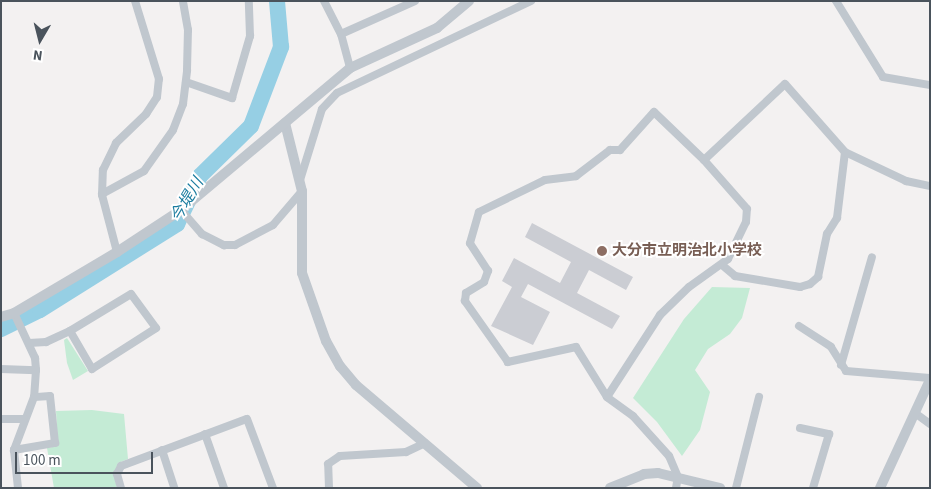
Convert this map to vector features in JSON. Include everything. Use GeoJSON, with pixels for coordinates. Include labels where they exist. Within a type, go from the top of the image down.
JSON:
{"type":"FeatureCollection","features":[{"type":"Feature","properties":{"kind":"street"},"geometry":{"type":"LineString","coordinates":[[117,252],[102,194],[103,170],[111,150],[146,114],[156,97],[159,79],[135,1]]}},
{"type":"Feature","properties":{"kind":"street"},"geometry":{"type":"LineString","coordinates":[[102,194],[132,180],[158,153],[183,104],[186,82],[188,30],[182,1]]}},
{"type":"Feature","properties":{"kind":"street"},"geometry":{"type":"LineString","coordinates":[[186,82],[232,98],[250,36],[249,1]]}},
{"type":"Feature","properties":{"kind":"street"},"geometry":{"type":"LineString","coordinates":[[324,1],[342,34],[350,68]]}},
{"type":"Feature","properties":{"kind":"street"},"geometry":{"type":"LineString","coordinates":[[342,34],[415,1]]}},
{"type":"Feature","properties":{"kind":"street"},"geometry":{"type":"LineString","coordinates":[[1,318],[16,316],[181,210],[350,68],[437,28],[469,1]]}},
{"type":"Feature","properties":{"kind":"street"},"geometry":{"type":"LineString","coordinates":[[300,180],[322,109],[337,93],[531,1]]}},
{"type":"Feature","properties":{"kind":"street"},"geometry":{"type":"LineString","coordinates":[[836,1],[883,77],[930,85]]}},
{"type":"Feature","properties":{"kind":"street"},"geometry":{"type":"LineString","coordinates":[[704,160],[785,84],[845,152],[906,181],[930,186]]}},
{"type":"Feature","properties":{"kind":"street"},"geometry":{"type":"LineString","coordinates":[[607,397],[660,316],[689,287],[722,266],[746,222],[747,209],[704,160],[654,112],[620,150],[610,150],[576,176],[545,180],[479,212],[470,243],[488,271],[484,282],[466,294],[466,301],[482,328],[508,362],[576,347],[607,397],[657,441],[669,456],[677,483]]}},
{"type":"Feature","properties":{"kind":"street"},"geometry":{"type":"LineString","coordinates":[[285,123],[302,191],[302,273],[326,341],[340,366],[356,385],[477,488]]}},
{"type":"Feature","properties":{"kind":"street"},"geometry":{"type":"LineString","coordinates":[[722,266],[735,276],[800,287],[810,284],[818,277],[827,234],[837,218],[845,152]]}},
{"type":"Feature","properties":{"kind":"street"},"geometry":{"type":"LineString","coordinates":[[181,210],[202,234],[224,245],[235,245],[273,225],[302,191]]}},
{"type":"Feature","properties":{"kind":"street"},"geometry":{"type":"LineString","coordinates":[[841,365],[872,257]]}},
{"type":"Feature","properties":{"kind":"street"},"geometry":{"type":"LineString","coordinates":[[29,343],[46,342],[70,331],[130,294],[156,328],[92,369],[70,331]]}},
{"type":"Feature","properties":{"kind":"street"},"geometry":{"type":"LineString","coordinates":[[16,316],[36,358],[34,397],[24,419],[14,450],[18,488]]}},
{"type":"Feature","properties":{"kind":"street"},"geometry":{"type":"LineString","coordinates":[[799,326],[831,347],[846,371],[930,379],[880,488]]}},
{"type":"Feature","properties":{"kind":"street"},"geometry":{"type":"LineString","coordinates":[[1,369],[36,370]]}},
{"type":"Feature","properties":{"kind":"street"},"geometry":{"type":"LineString","coordinates":[[14,450],[55,443],[50,396],[34,397]]}},
{"type":"Feature","properties":{"kind":"street"},"geometry":{"type":"LineString","coordinates":[[736,488],[759,397]]}},
{"type":"Feature","properties":{"kind":"street"},"geometry":{"type":"LineString","coordinates":[[915,413],[930,424]]}},
{"type":"Feature","properties":{"kind":"street"},"geometry":{"type":"LineString","coordinates":[[1,419],[24,419]]}},
{"type":"Feature","properties":{"kind":"street"},"geometry":{"type":"LineString","coordinates":[[121,488],[118,474],[121,466],[247,419],[273,488]]}},
{"type":"Feature","properties":{"kind":"street"},"geometry":{"type":"LineString","coordinates":[[800,428],[830,434],[813,488]]}},
{"type":"Feature","properties":{"kind":"street"},"geometry":{"type":"LineString","coordinates":[[205,434],[224,488]]}},
{"type":"Feature","properties":{"kind":"street"},"geometry":{"type":"LineString","coordinates":[[329,488],[328,464],[340,456],[406,452],[425,443]]}},
{"type":"Feature","properties":{"kind":"street"},"geometry":{"type":"LineString","coordinates":[[162,450],[174,488]]}},
{"type":"Feature","properties":{"kind":"street"},"geometry":{"type":"LineString","coordinates":[[610,488],[644,474],[677,483],[720,488]]}},
{"type":"Feature","properties":{"kind":"green space"},"geometry":{"type":"Polygon","coordinates":[[[712,287],[750,288],[742,318],[730,334],[708,349],[695,370],[710,392],[700,430],[682,456],[657,422],[633,398],[684,319],[712,287]]]}},
{"type":"Feature","properties":{"kind":"green space"},"geometry":{"type":"Polygon","coordinates":[[[67,338],[88,371],[73,380],[67,363],[64,340],[67,338]]]}},
{"type":"Feature","properties":{"kind":"green space"},"geometry":{"type":"Polygon","coordinates":[[[92,410],[124,414],[128,459],[118,463],[114,475],[117,488],[54,488],[47,448],[58,446],[56,411],[92,410]]]}},
{"type":"Feature","properties":{"kind":"building"},"geometry":{"type":"Polygon","coordinates":[[[532,223],[633,277],[626,290],[589,270],[577,293],[620,316],[612,329],[528,284],[521,297],[550,312],[533,345],[491,326],[512,287],[502,281],[514,258],[560,283],[571,262],[525,237],[532,223]]]}},
{"type":"Feature","properties":{"kind":"waterway","name":"今堤川"},"geometry":{"type":"LineString","coordinates":[[1,329],[40,310],[177,224],[200,176],[251,126],[281,47],[277,1]]}},
{"type":"Feature","properties":{"kind":"place","name":"大分市立明治北小学校"},"geometry":{"type":"Point","coordinates":[602,251]}}]}
